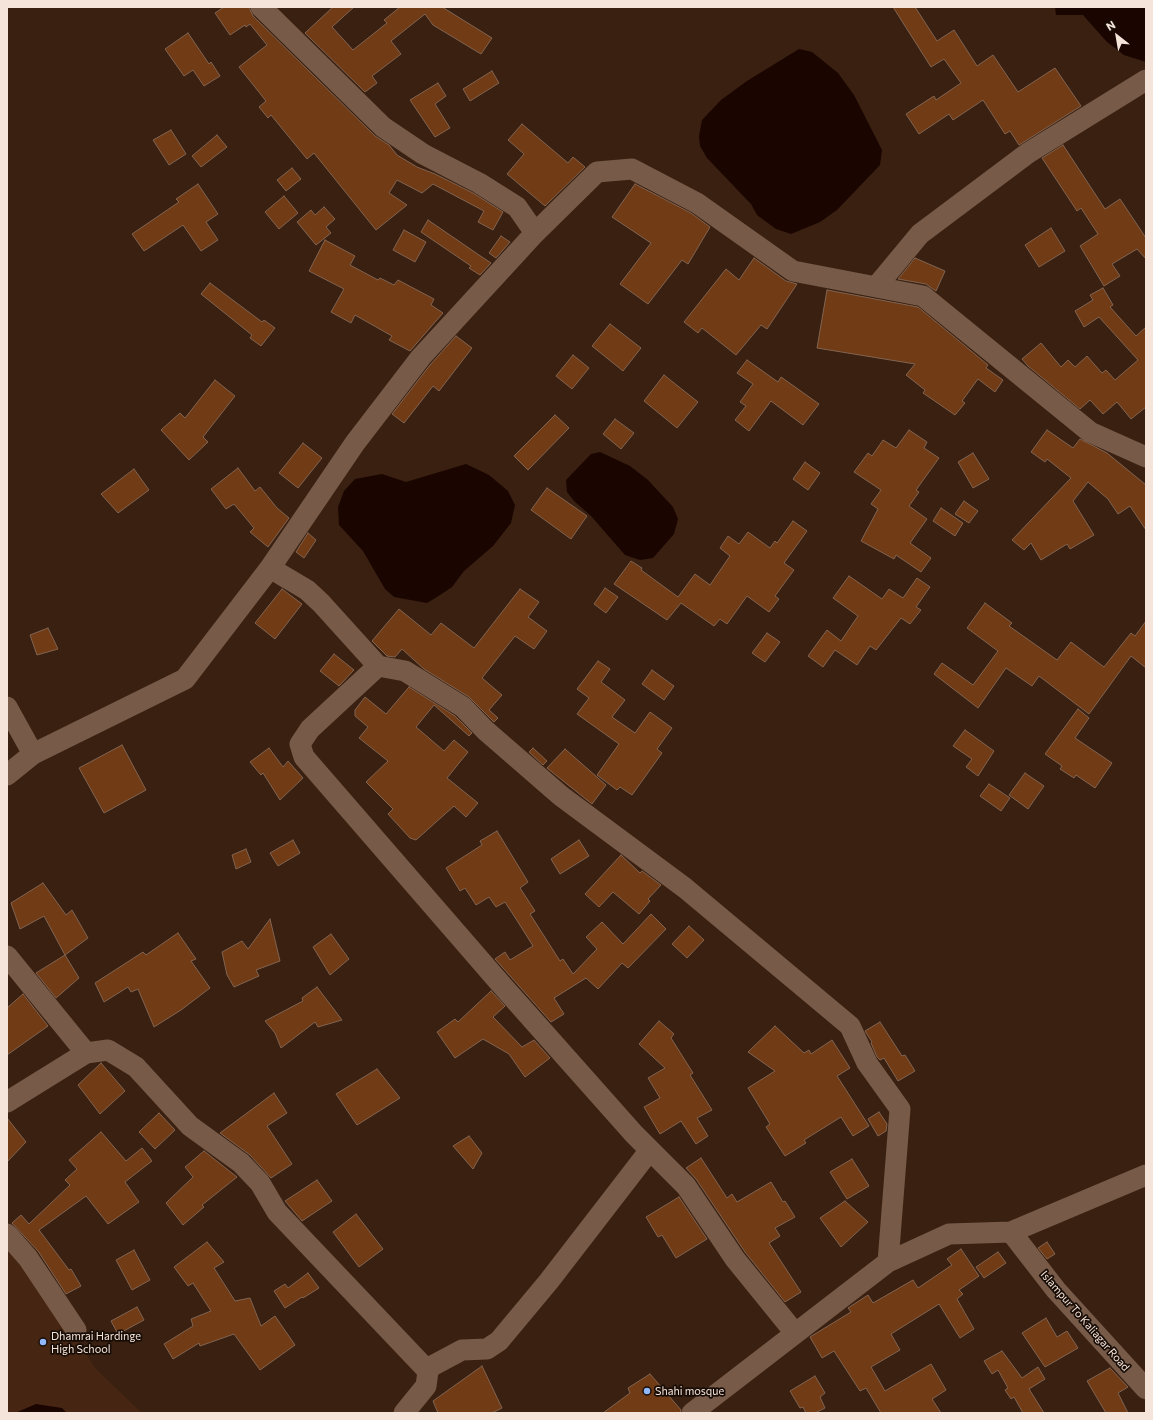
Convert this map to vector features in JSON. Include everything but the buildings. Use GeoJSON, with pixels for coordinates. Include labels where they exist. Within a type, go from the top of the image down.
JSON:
{"type":"FeatureCollection","features":[{"type":"Feature","properties":{"kind":"street"},"geometry":{"type":"LineString","coordinates":[[261,7],[383,127],[423,154],[479,183],[518,207],[535,233]]}},
{"type":"Feature","properties":{"kind":"street"},"geometry":{"type":"LineString","coordinates":[[876,287],[920,234],[1028,153],[1146,80]]}},
{"type":"Feature","properties":{"kind":"street"},"geometry":{"type":"LineString","coordinates":[[7,775],[33,754],[185,679],[270,568],[355,443],[421,357],[535,233],[597,172],[632,169],[697,203],[793,271],[923,296],[1090,432],[1146,457]]}},
{"type":"Feature","properties":{"kind":"street"},"geometry":{"type":"LineString","coordinates":[[270,568],[306,590],[321,603],[378,666],[405,671],[463,708],[485,730],[561,796],[685,888],[850,1026],[867,1063],[900,1109],[888,1262]]}},
{"type":"Feature","properties":{"kind":"street"},"geometry":{"type":"LineString","coordinates":[[378,666],[310,729],[300,744],[304,757],[499,982],[650,1150],[686,1186],[736,1259],[795,1333]]}},
{"type":"Feature","properties":{"kind":"street"},"geometry":{"type":"LineString","coordinates":[[7,707],[33,754]]}},
{"type":"Feature","properties":{"kind":"street"},"geometry":{"type":"LineString","coordinates":[[7,956],[86,1053]]}},
{"type":"Feature","properties":{"kind":"street"},"geometry":{"type":"LineString","coordinates":[[7,1102],[86,1053],[108,1050],[136,1067],[190,1126],[241,1163],[260,1183],[277,1212],[428,1371]]}},
{"type":"Feature","properties":{"kind":"street"},"geometry":{"type":"LineString","coordinates":[[404,1413],[426,1386],[428,1371],[432,1366],[462,1350],[487,1349],[499,1341],[549,1281],[650,1150]]}},
{"type":"Feature","properties":{"kind":"street"},"geometry":{"type":"LineString","coordinates":[[692,1413],[888,1262],[949,1234],[1011,1232],[1146,1175]]}},
{"type":"Feature","properties":{"kind":"street","name":"Islampur To Kaliagar Road"},"geometry":{"type":"LineString","coordinates":[[1011,1232],[1056,1290],[1146,1389]]}},
{"type":"Feature","properties":{"kind":"street"},"geometry":{"type":"LineString","coordinates":[[7,1234],[28,1258],[76,1330]]}},
{"type":"Feature","properties":{"kind":"shaded area"},"geometry":{"type":"Polygon","coordinates":[[[1055,7],[1146,7],[1146,62],[1124,55],[1107,42],[1083,15],[1056,15],[1055,7]]]}},
{"type":"Feature","properties":{"kind":"shaded area"},"geometry":{"type":"Polygon","coordinates":[[[799,49],[812,52],[838,73],[854,95],[882,150],[880,165],[837,210],[820,222],[791,234],[776,229],[757,215],[751,204],[707,158],[700,146],[699,136],[702,120],[721,100],[747,81],[799,49]]]}},
{"type":"Feature","properties":{"kind":"shaded area"},"geometry":{"type":"Polygon","coordinates":[[[600,452],[630,466],[648,480],[673,507],[678,519],[674,534],[653,558],[640,560],[625,555],[591,516],[574,501],[567,492],[566,480],[591,454],[600,452]]]}},
{"type":"Feature","properties":{"kind":"shaded area"},"geometry":{"type":"Polygon","coordinates":[[[466,464],[489,475],[508,491],[515,505],[511,523],[493,546],[464,571],[452,587],[437,597],[427,603],[394,597],[385,589],[363,551],[339,525],[338,507],[344,491],[355,479],[382,474],[406,482],[466,464]]]}},
{"type":"Feature","properties":{"kind":"shaded area","name":"Dhamrai Hardinge High School"},"geometry":{"type":"Polygon","coordinates":[[[7,1240],[63,1316],[95,1368],[142,1413],[7,1413],[7,1240]]]}},
{"type":"Feature","properties":{"kind":"shaded area"},"geometry":{"type":"Polygon","coordinates":[[[36,1404],[62,1408],[67,1413],[15,1413],[36,1404]]]}},
{"type":"Feature","properties":{"kind":"place","name":"Dhamrai Hardinge High School"},"geometry":{"type":"Point","coordinates":[43,1342]}},
{"type":"Feature","properties":{"kind":"place","name":"Shahi mosque"},"geometry":{"type":"Point","coordinates":[647,1391]}}]}
